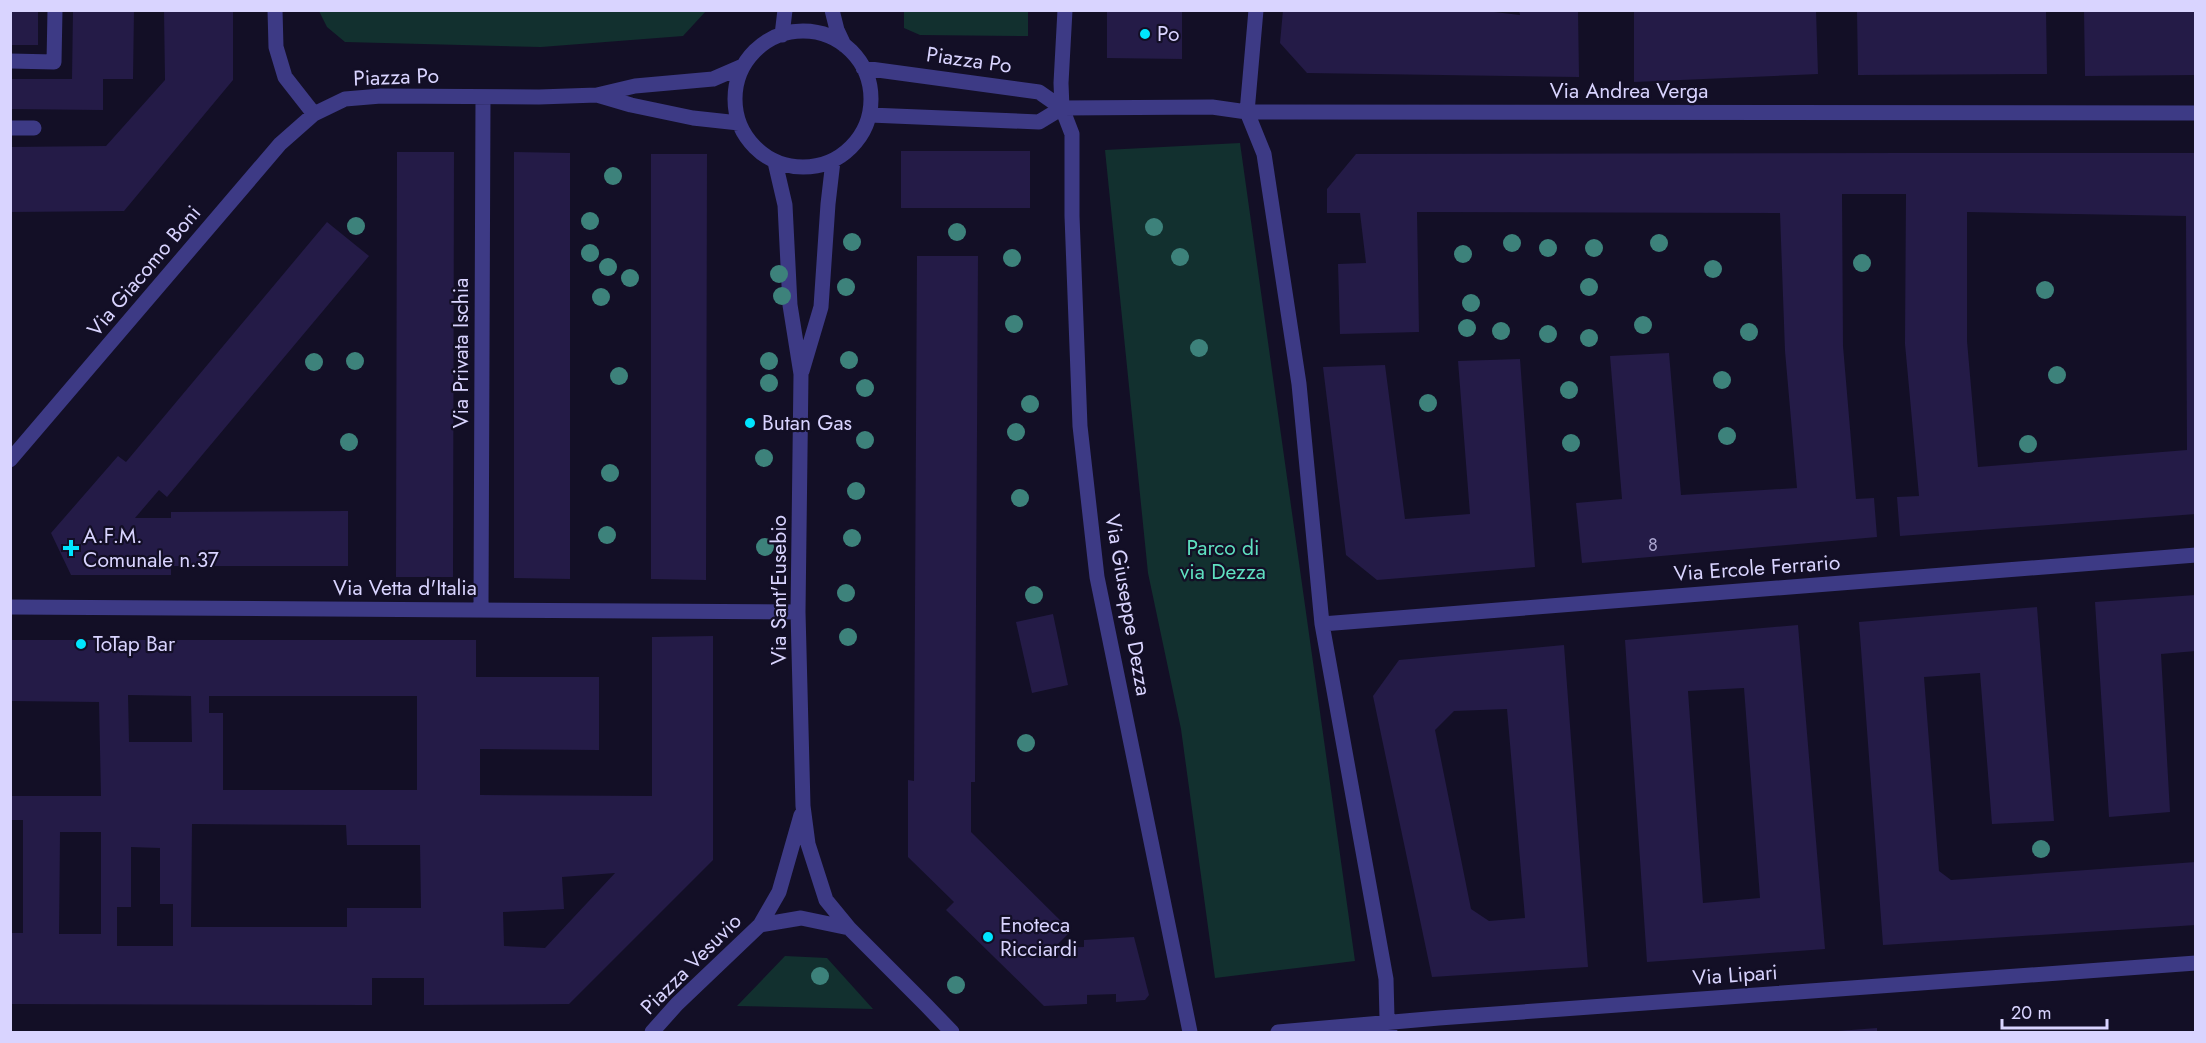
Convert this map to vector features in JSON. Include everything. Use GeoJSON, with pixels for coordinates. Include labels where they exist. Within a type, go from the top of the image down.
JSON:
{"type":"FeatureCollection","features":[{"type":"Feature","properties":{"kind":"street"},"geometry":{"type":"LineString","coordinates":[[10,61],[54,62],[55,10]]}},
{"type":"Feature","properties":{"kind":"street"},"geometry":{"type":"LineString","coordinates":[[275,10],[276,47],[285,77],[314,114]]}},
{"type":"Feature","properties":{"kind":"street"},"geometry":{"type":"LineString","coordinates":[[782,35],[785,10]]}},
{"type":"Feature","properties":{"kind":"street","name":"Piazza Po"},"geometry":{"type":"LineString","coordinates":[[832,10],[844,45]]}},
{"type":"Feature","properties":{"kind":"street"},"geometry":{"type":"LineString","coordinates":[[870,115],[1039,122],[1062,108],[1065,10]]}},
{"type":"Feature","properties":{"kind":"street"},"geometry":{"type":"LineString","coordinates":[[1256,10],[1247,112],[1264,154],[1297,372],[1322,624],[1386,979],[1389,1028]]}},
{"type":"Feature","properties":{"kind":"street","name":"Piazza Po"},"geometry":{"type":"LineString","coordinates":[[796,32],[813,32],[830,36],[844,45],[856,57],[871,87],[870,115],[859,140],[833,161],[808,168],[791,167],[776,162],[754,147],[739,123],[735,110],[735,93],[743,66],[758,48],[772,39],[796,32]]}},
{"type":"Feature","properties":{"kind":"street","name":"Piazza Po"},"geometry":{"type":"LineString","coordinates":[[314,114],[345,99],[381,96],[597,95],[635,86],[713,79],[743,66]]}},
{"type":"Feature","properties":{"kind":"street","name":"Piazza Po"},"geometry":{"type":"LineString","coordinates":[[863,68],[1039,92],[1062,108]]}},
{"type":"Feature","properties":{"kind":"street","name":"Piazza Po"},"geometry":{"type":"LineString","coordinates":[[597,95],[631,105],[693,118],[739,123]]}},
{"type":"Feature","properties":{"kind":"street","name":"Via Privata Ischia"},"geometry":{"type":"LineString","coordinates":[[482,609],[483,97]]}},
{"type":"Feature","properties":{"kind":"street","name":"Via Andrea Verga"},"geometry":{"type":"LineString","coordinates":[[1062,108],[1212,107],[1247,112],[2196,112]]}},
{"type":"Feature","properties":{"kind":"street","name":"Via Giuseppe Dezza"},"geometry":{"type":"LineString","coordinates":[[1062,108],[1072,134],[1072,216],[1080,426],[1097,578],[1190,1032]]}},
{"type":"Feature","properties":{"kind":"street","name":"Via Giacomo Boni"},"geometry":{"type":"LineString","coordinates":[[10,460],[280,144],[314,114]]}},
{"type":"Feature","properties":{"kind":"street"},"geometry":{"type":"LineString","coordinates":[[10,128],[34,128]]}},
{"type":"Feature","properties":{"kind":"street","name":"Via Sant'Eusebio"},"geometry":{"type":"LineString","coordinates":[[801,374],[821,307],[833,161]]}},
{"type":"Feature","properties":{"kind":"street","name":"Via Sant'Eusebio"},"geometry":{"type":"LineString","coordinates":[[776,162],[785,205],[790,305],[801,374],[798,612],[803,806]]}},
{"type":"Feature","properties":{"kind":"street","name":"Via Ercole Ferrario"},"geometry":{"type":"LineString","coordinates":[[1322,624],[2196,555]]}},
{"type":"Feature","properties":{"kind":"street","name":"Via Vetta d'Italia"},"geometry":{"type":"LineString","coordinates":[[10,607],[798,612]]}},
{"type":"Feature","properties":{"kind":"street"},"geometry":{"type":"LineString","coordinates":[[803,806],[808,844],[826,900],[849,928],[952,1032]]}},
{"type":"Feature","properties":{"kind":"street","name":"Piazza Vesuvio"},"geometry":{"type":"LineString","coordinates":[[651,1032],[760,925],[779,892],[803,806]]}},
{"type":"Feature","properties":{"kind":"street","name":"Piazza Vesuvio"},"geometry":{"type":"LineString","coordinates":[[760,925],[801,918],[849,928]]}},
{"type":"Feature","properties":{"kind":"street","name":"Via Lipari"},"geometry":{"type":"LineString","coordinates":[[1278,1032],[1389,1028],[2196,963]]}},
{"type":"Feature","properties":{"kind":"green space"},"geometry":{"type":"Polygon","coordinates":[[[319,11],[706,11],[683,36],[541,47],[345,42],[327,27],[319,11]]]}},
{"type":"Feature","properties":{"kind":"green space"},"geometry":{"type":"Polygon","coordinates":[[[904,11],[1028,11],[1028,36],[920,35],[904,28],[904,11]]]}},
{"type":"Feature","properties":{"kind":"green space","name":"Parco di via Dezza"},"geometry":{"type":"Polygon","coordinates":[[[1240,143],[1355,961],[1215,978],[1181,729],[1148,573],[1105,150],[1240,143]]]}},
{"type":"Feature","properties":{"kind":"green space"},"geometry":{"type":"Polygon","coordinates":[[[785,956],[827,958],[873,1009],[737,1006],[785,956]]]}},
{"type":"Feature","properties":{"kind":"building"},"geometry":{"type":"Polygon","coordinates":[[[10,10],[38,10],[38,45],[10,45],[10,10]]]}},
{"type":"Feature","properties":{"kind":"building"},"geometry":{"type":"Polygon","coordinates":[[[73,10],[134,10],[133,79],[103,79],[103,110],[10,109],[10,79],[72,79],[73,10]]]}},
{"type":"Feature","properties":{"kind":"building"},"geometry":{"type":"Polygon","coordinates":[[[164,10],[233,10],[233,80],[124,211],[10,212],[10,147],[106,146],[165,80],[164,10]]]}},
{"type":"Feature","properties":{"kind":"building","name":"Po"},"geometry":{"type":"Polygon","coordinates":[[[1107,10],[1182,10],[1182,59],[1107,58],[1107,10]]]}},
{"type":"Feature","properties":{"kind":"building"},"geometry":{"type":"Polygon","coordinates":[[[1283,10],[1477,10],[1520,15],[1519,10],[1578,10],[1579,77],[1307,73],[1280,43],[1283,10]]]}},
{"type":"Feature","properties":{"kind":"building"},"geometry":{"type":"Polygon","coordinates":[[[1634,10],[1816,10],[1818,74],[1634,82],[1634,10]]]}},
{"type":"Feature","properties":{"kind":"building"},"geometry":{"type":"Polygon","coordinates":[[[1857,10],[2046,10],[2047,74],[1858,75],[1857,10]]]}},
{"type":"Feature","properties":{"kind":"building"},"geometry":{"type":"Polygon","coordinates":[[[2084,10],[2196,12],[2196,75],[2085,76],[2084,10]]]}},
{"type":"Feature","properties":{"kind":"building"},"geometry":{"type":"Polygon","coordinates":[[[901,151],[1030,151],[1030,208],[901,208],[901,151]]]}},
{"type":"Feature","properties":{"kind":"building"},"geometry":{"type":"Polygon","coordinates":[[[397,152],[454,152],[453,577],[396,577],[397,152]]]}},
{"type":"Feature","properties":{"kind":"building"},"geometry":{"type":"Polygon","coordinates":[[[514,152],[570,153],[570,579],[514,578],[514,152]]]}},
{"type":"Feature","properties":{"kind":"building"},"geometry":{"type":"Polygon","coordinates":[[[2196,153],[2196,514],[1900,536],[1897,497],[1919,496],[1905,344],[1906,194],[1842,194],[1843,346],[1856,499],[1874,498],[1877,537],[1582,563],[1576,503],[1622,499],[1610,356],[1669,353],[1681,495],[1797,488],[1785,351],[1780,213],[1417,212],[1419,332],[1340,334],[1338,264],[1366,263],[1360,213],[1327,213],[1327,189],[1356,154],[2196,153]],[[1967,212],[1967,341],[1978,467],[2187,450],[2186,216],[1967,212]]]}},
{"type":"Feature","properties":{"kind":"building"},"geometry":{"type":"Polygon","coordinates":[[[651,154],[707,154],[706,580],[651,579],[651,154]]]}},
{"type":"Feature","properties":{"kind":"building"},"geometry":{"type":"Polygon","coordinates":[[[327,222],[369,256],[167,497],[159,490],[135,518],[171,518],[171,512],[348,511],[348,566],[171,566],[171,575],[71,575],[51,533],[118,456],[126,462],[327,222]]]}},
{"type":"Feature","properties":{"kind":"building"},"geometry":{"type":"Polygon","coordinates":[[[917,256],[978,256],[975,782],[971,782],[971,832],[1071,931],[1054,948],[1084,947],[1084,940],[1134,937],[1149,995],[1145,1000],[1116,1002],[1116,994],[1087,995],[1087,1004],[1044,1006],[946,910],[954,902],[908,857],[908,780],[914,781],[917,256]]]}},
{"type":"Feature","properties":{"kind":"building"},"geometry":{"type":"Polygon","coordinates":[[[1520,359],[1535,567],[1377,580],[1346,555],[1323,367],[1385,365],[1405,519],[1470,514],[1458,361],[1520,359]]]}},
{"type":"Feature","properties":{"kind":"building"},"geometry":{"type":"Polygon","coordinates":[[[2196,595],[2196,651],[2161,654],[2170,812],[2109,817],[2095,602],[2196,595]]]}},
{"type":"Feature","properties":{"kind":"building"},"geometry":{"type":"Polygon","coordinates":[[[2037,607],[2054,821],[1992,824],[1980,673],[1924,677],[1939,871],[1951,880],[2196,862],[2196,925],[1883,945],[1859,622],[2037,607]]]}},
{"type":"Feature","properties":{"kind":"building"},"geometry":{"type":"Polygon","coordinates":[[[1053,614],[1068,685],[1032,693],[1016,622],[1053,614]]]}},
{"type":"Feature","properties":{"kind":"building"},"geometry":{"type":"Polygon","coordinates":[[[1798,625],[1825,949],[1647,962],[1625,640],[1798,625]],[[1744,688],[1688,691],[1703,903],[1760,898],[1744,688]]]}},
{"type":"Feature","properties":{"kind":"building"},"geometry":{"type":"Polygon","coordinates":[[[713,636],[713,860],[569,1004],[424,1005],[424,978],[372,978],[372,1005],[10,1004],[10,933],[23,933],[23,820],[10,820],[10,796],[101,796],[99,702],[10,701],[10,640],[476,640],[476,677],[599,677],[599,750],[480,749],[480,795],[652,796],[652,637],[713,636]],[[128,695],[129,742],[192,742],[191,696],[128,695]],[[209,696],[209,713],[223,713],[223,790],[417,790],[417,696],[209,696]],[[192,824],[191,927],[347,927],[347,908],[421,908],[420,845],[347,845],[346,825],[192,824]],[[60,832],[59,934],[101,934],[101,832],[60,832]],[[131,847],[131,907],[117,907],[117,946],[173,946],[173,904],[160,904],[160,848],[131,847]],[[615,873],[562,877],[564,909],[503,912],[504,946],[545,948],[615,873]]]}},
{"type":"Feature","properties":{"kind":"building"},"geometry":{"type":"Polygon","coordinates":[[[1564,645],[1588,967],[1432,977],[1373,696],[1399,660],[1564,645]],[[1507,709],[1454,711],[1435,730],[1471,909],[1489,921],[1525,918],[1507,709]]]}},
{"type":"Feature","properties":{"kind":"building"},"geometry":{"type":"Polygon","coordinates":[[[1877,1028],[1877,1032],[1838,1032],[1838,1031],[1877,1028]]]}},
{"type":"Feature","properties":{"kind":"place","name":"Po"},"geometry":{"type":"Point","coordinates":[1145,34]}},
{"type":"Feature","properties":{"kind":"place","name":"Butan Gas"},"geometry":{"type":"Point","coordinates":[750,423]}},
{"type":"Feature","properties":{"kind":"place","name":"A.F.M. Comunale n.37"},"geometry":{"type":"Point","coordinates":[71,548]}},
{"type":"Feature","properties":{"kind":"place","name":"ToTap Bar"},"geometry":{"type":"Point","coordinates":[81,644]}},
{"type":"Feature","properties":{"kind":"place","name":"Enoteca Ricciardi"},"geometry":{"type":"Point","coordinates":[988,937]}}]}
